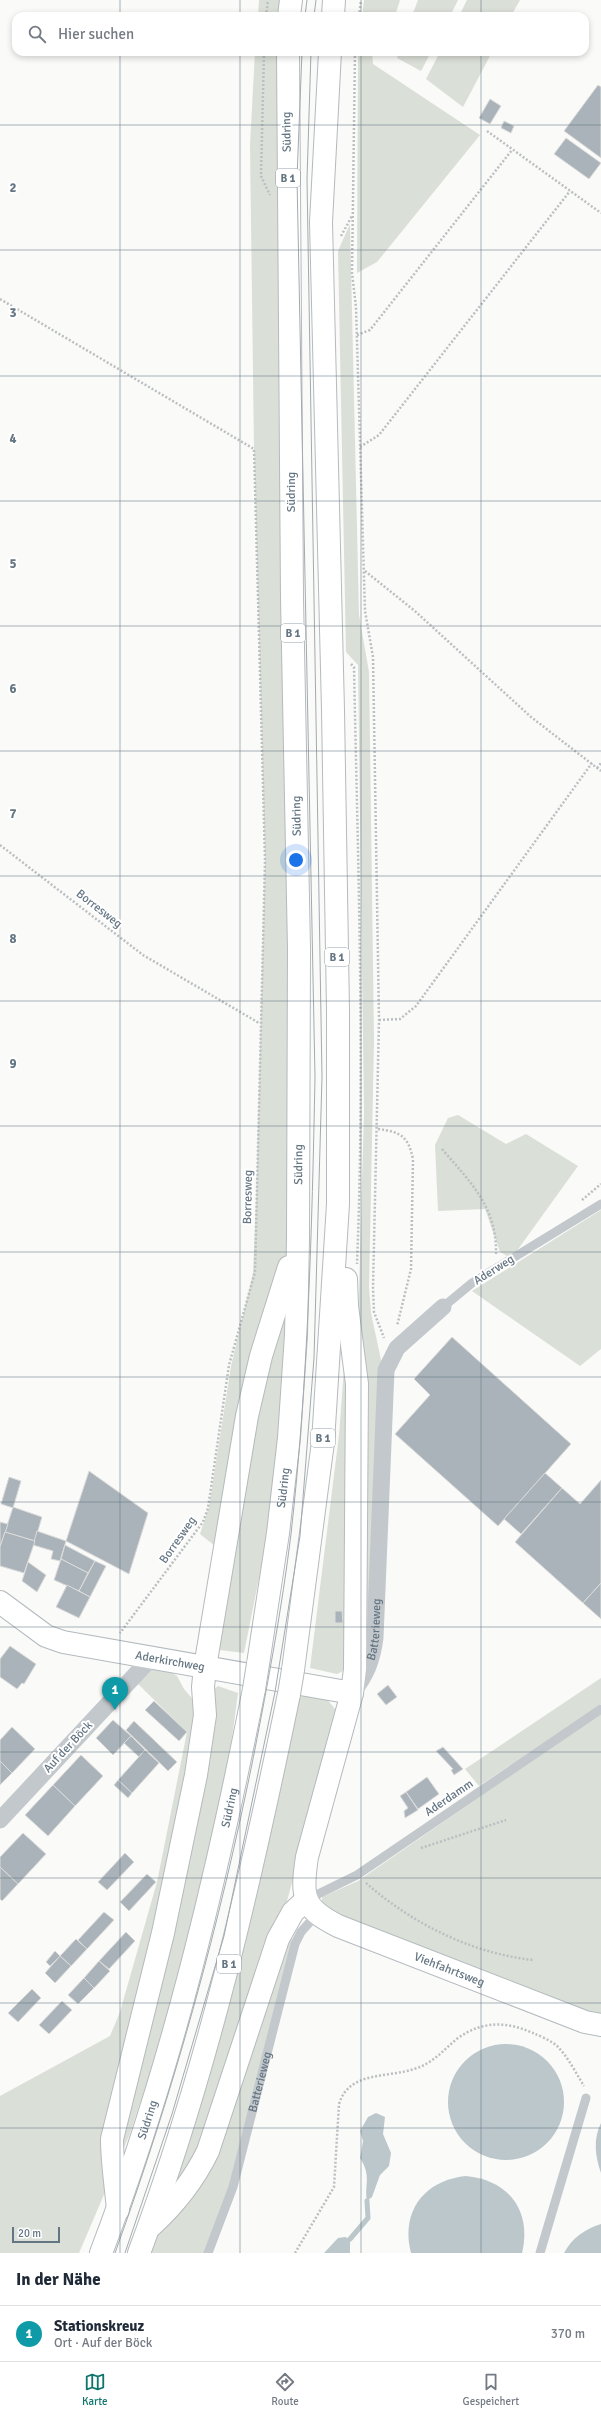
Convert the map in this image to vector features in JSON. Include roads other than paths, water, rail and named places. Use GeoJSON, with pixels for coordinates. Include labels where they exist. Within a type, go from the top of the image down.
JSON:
{"type":"FeatureCollection","features":[{"type":"Feature","properties":{"kind":"main road"},"geometry":{"type":"LineString","coordinates":[[290,12],[291,0]]}},
{"type":"Feature","properties":{"kind":"main road"},"geometry":{"type":"LineString","coordinates":[[333,12],[334,0]]}},
{"type":"Feature","properties":{"kind":"main road","name":"Südring"},"geometry":{"type":"LineString","coordinates":[[101,2253],[118,2210],[152,2108],[184,1998],[219,1858],[254,1689],[278,1533],[288,1438],[296,1335],[298,1239],[299,949],[292,598],[288,56]]}},
{"type":"Feature","properties":{"kind":"main road","name":"B 1"},"geometry":{"type":"LineString","coordinates":[[139,2253],[216,2014],[253,1867],[289,1694],[323,1442],[338,1204],[338,1010],[321,222],[330,56]]}},
{"type":"Feature","properties":{"kind":"main road"},"geometry":{"type":"LineString","coordinates":[[338,1204],[347,1306],[357,1384],[355,1669],[352,1693]]}},
{"type":"Feature","properties":{"kind":"main road"},"geometry":{"type":"LineString","coordinates":[[118,2210],[116,2180],[112,2160],[112,2139],[163,1934],[196,1775],[205,1715],[203,1687],[205,1667],[247,1416],[261,1356],[298,1239]]}},
{"type":"Feature","properties":{"kind":"main road","name":"Aderkirchweg"},"geometry":{"type":"LineString","coordinates":[[0,1602],[46,1636],[63,1642],[352,1693]]}},
{"type":"Feature","properties":{"kind":"main road","name":"Batterieweg"},"geometry":{"type":"LineString","coordinates":[[312,1907],[304,1874],[307,1857],[352,1693]]}},
{"type":"Feature","properties":{"kind":"main road"},"geometry":{"type":"LineString","coordinates":[[148,2228],[166,2212],[198,2170],[208,2151],[278,1939],[293,1912],[312,1907]]}},
{"type":"Feature","properties":{"kind":"main road","name":"Viehfahrtsweg"},"geometry":{"type":"LineString","coordinates":[[312,1907],[353,1931],[585,2022],[601,2025]]}},
{"type":"Feature","properties":{"kind":"street","name":"Aderweg"},"geometry":{"type":"LineString","coordinates":[[397,1348],[443,1308]]}},
{"type":"Feature","properties":{"kind":"street","name":"Batterieweg"},"geometry":{"type":"LineString","coordinates":[[352,1693],[365,1676],[372,1658],[375,1638],[384,1387],[386,1370],[397,1348]]}},
{"type":"Feature","properties":{"kind":"street","name":"Auf der Böck"},"geometry":{"type":"LineString","coordinates":[[0,1820],[152,1657]]}},
{"type":"Feature","properties":{"kind":"lane","name":"Aderweg"},"geometry":{"type":"LineString","coordinates":[[443,1308],[472,1283],[601,1204]]}},
{"type":"Feature","properties":{"kind":"lane","name":"Aderdamm"},"geometry":{"type":"LineString","coordinates":[[312,1907],[601,1709]]}},
{"type":"Feature","properties":{"kind":"lane","name":"Batterieweg"},"geometry":{"type":"LineString","coordinates":[[208,2253],[233,2187],[295,1944],[312,1907]]}},
{"type":"Feature","properties":{"kind":"lane"},"geometry":{"type":"LineString","coordinates":[[540,2253],[586,2098]]}},
{"type":"Feature","properties":{"kind":"waterway"},"geometry":{"type":"LineString","coordinates":[[350,2239],[368,2218],[367,2201]]}},
{"type":"Feature","properties":{"kind":"tram line"},"geometry":{"type":"LineString","coordinates":[[306,12],[307,0]]}},
{"type":"Feature","properties":{"kind":"tram line"},"geometry":{"type":"LineString","coordinates":[[314,12],[316,0]]}},
{"type":"Feature","properties":{"kind":"tram line"},"geometry":{"type":"LineString","coordinates":[[115,2253],[157,2130],[194,2006],[211,1944],[241,1818],[274,1645],[283,1589],[291,1534],[302,1420],[308,1306],[315,1077],[297,178],[302,56]]}},
{"type":"Feature","properties":{"kind":"tram line"},"geometry":{"type":"LineString","coordinates":[[125,2253],[172,2114],[224,1936],[275,1692],[300,1536],[314,1358],[322,1077],[307,179],[311,56]]}},
{"type":"Feature","properties":{"kind":"place","name":"Stationskreuz"},"geometry":{"type":"Point","coordinates":[115,1710]}}]}
